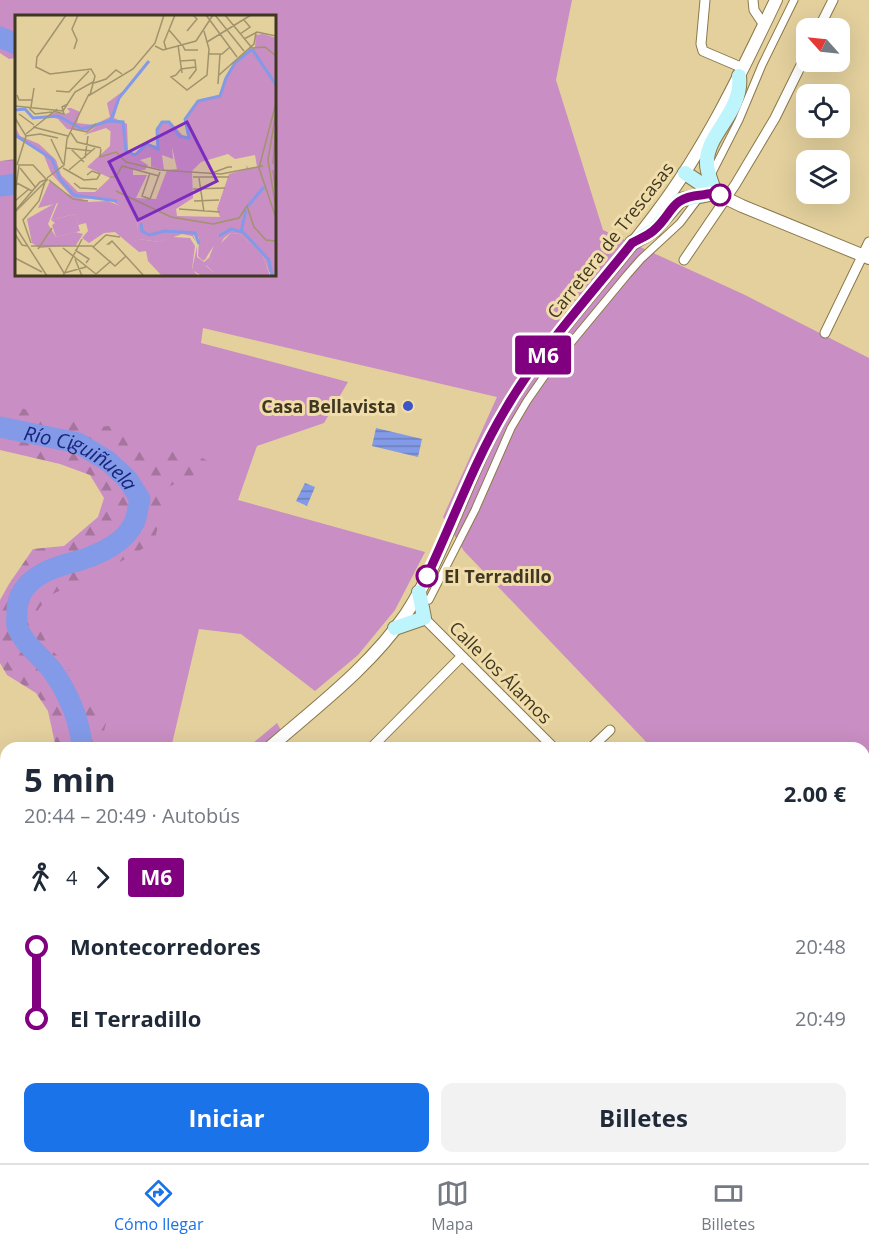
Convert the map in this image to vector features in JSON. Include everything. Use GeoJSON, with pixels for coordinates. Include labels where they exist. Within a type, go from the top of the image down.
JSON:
{"type":"FeatureCollection","features":[{"type":"Feature","properties":{"kind":"main road"},"geometry":{"type":"LineString","coordinates":[[720,196],[707,159],[711,146],[738,94],[741,72]]}},
{"type":"Feature","properties":{"kind":"main road"},"geometry":{"type":"LineString","coordinates":[[685,173],[720,196]]}},
{"type":"Feature","properties":{"kind":"main road"},"geometry":{"type":"LineString","coordinates":[[632,243],[654,230],[680,200],[720,196]]}},
{"type":"Feature","properties":{"kind":"main road"},"geometry":{"type":"LineString","coordinates":[[395,628],[424,618],[424,596]]}},
{"type":"Feature","properties":{"kind":"street"},"geometry":{"type":"LineString","coordinates":[[705,0],[701,44],[703,51],[741,72]]}},
{"type":"Feature","properties":{"kind":"street"},"geometry":{"type":"LineString","coordinates":[[753,0],[753,10],[764,25]]}},
{"type":"Feature","properties":{"kind":"street","name":"Carretera de Trescasas"},"geometry":{"type":"LineString","coordinates":[[275,742],[348,678],[424,596],[487,443],[504,410],[534,366],[685,173],[741,72],[776,0]]}},
{"type":"Feature","properties":{"kind":"street"},"geometry":{"type":"LineString","coordinates":[[713,171],[794,0]]}},
{"type":"Feature","properties":{"kind":"street"},"geometry":{"type":"LineString","coordinates":[[824,18],[833,0]]}},
{"type":"Feature","properties":{"kind":"street"},"geometry":{"type":"LineString","coordinates":[[684,260],[720,196],[775,118],[798,72]]}},
{"type":"Feature","properties":{"kind":"street"},"geometry":{"type":"LineString","coordinates":[[720,196],[866,256]]}},
{"type":"Feature","properties":{"kind":"street"},"geometry":{"type":"LineString","coordinates":[[424,596],[471,519],[511,428],[532,393],[627,275],[680,223],[698,199]]}},
{"type":"Feature","properties":{"kind":"street"},"geometry":{"type":"LineString","coordinates":[[825,333],[866,256],[869,242]]}},
{"type":"Feature","properties":{"kind":"street","name":"Calle los Álamos"},"geometry":{"type":"LineString","coordinates":[[424,618],[548,742]]}},
{"type":"Feature","properties":{"kind":"street"},"geometry":{"type":"LineString","coordinates":[[381,742],[462,656]]}},
{"type":"Feature","properties":{"kind":"street"},"geometry":{"type":"LineString","coordinates":[[597,742],[610,730]]}},
{"type":"Feature","properties":{"kind":"green space"},"geometry":{"type":"Polygon","coordinates":[[[0,0],[572,0],[556,80],[603,230],[745,295],[869,358],[869,742],[646,742],[464,551],[443,517],[497,397],[203,328],[201,343],[348,382],[324,423],[257,446],[238,500],[425,552],[395,610],[358,655],[315,691],[241,634],[199,629],[172,742],[79,742],[17,625],[140,499],[0,427],[0,186],[15,184],[15,276],[276,276],[276,15],[15,15],[15,44],[0,37],[0,0]]]}},
{"type":"Feature","properties":{"kind":"green space"},"geometry":{"type":"Polygon","coordinates":[[[0,21],[7,26],[15,25],[15,58],[9,59],[0,53],[0,21]]]}},
{"type":"Feature","properties":{"kind":"green space"},"geometry":{"type":"Polygon","coordinates":[[[15,159],[15,194],[0,195],[0,161],[15,159]]]}},
{"type":"Feature","properties":{"kind":"green space"},"geometry":{"type":"Polygon","coordinates":[[[0,403],[97,427],[121,425],[136,434],[148,454],[184,448],[215,465],[168,487],[154,542],[108,569],[48,596],[36,613],[46,643],[72,673],[106,723],[101,742],[55,742],[48,711],[36,693],[7,675],[0,663],[0,600],[33,549],[64,546],[98,517],[104,498],[90,475],[60,464],[0,450],[0,403]]]}},
{"type":"Feature","properties":{"kind":"green space"},"geometry":{"type":"Polygon","coordinates":[[[277,723],[288,742],[254,742],[277,723]]]}},
{"type":"Feature","properties":{"kind":"water"},"geometry":{"type":"Polygon","coordinates":[[[376,428],[422,439],[418,457],[372,446],[376,428]]]}},
{"type":"Feature","properties":{"kind":"water"},"geometry":{"type":"Polygon","coordinates":[[[305,483],[315,487],[307,506],[296,501],[305,483]]]}},
{"type":"Feature","properties":{"kind":"waterway","name":"Río Ciguiñuela"},"geometry":{"type":"LineString","coordinates":[[0,37],[15,44]]}},
{"type":"Feature","properties":{"kind":"waterway","name":"Río Ciguiñuela"},"geometry":{"type":"LineString","coordinates":[[0,186],[15,184]]}},
{"type":"Feature","properties":{"kind":"waterway","name":"Río Ciguiñuela"},"geometry":{"type":"LineString","coordinates":[[0,427],[78,443],[108,461],[128,480],[140,499],[135,521],[123,538],[94,555],[54,568],[38,576],[25,588],[18,603],[17,626],[27,644],[51,669],[62,687],[76,717],[81,742]]}},
{"type":"Feature","properties":{"kind":"bus line","name":"M6"},"geometry":{"type":"LineString","coordinates":[[427,576],[487,443],[504,410],[534,366],[632,243],[654,230],[676,202],[696,195],[715,193],[720,195]]}},
{"type":"Feature","properties":{"kind":"place","name":"Casa Bellavista"},"geometry":{"type":"Point","coordinates":[408,406]}},
{"type":"Feature","properties":{"kind":"place","name":"El Terradillo"},"geometry":{"type":"Point","coordinates":[427,576]}}]}
